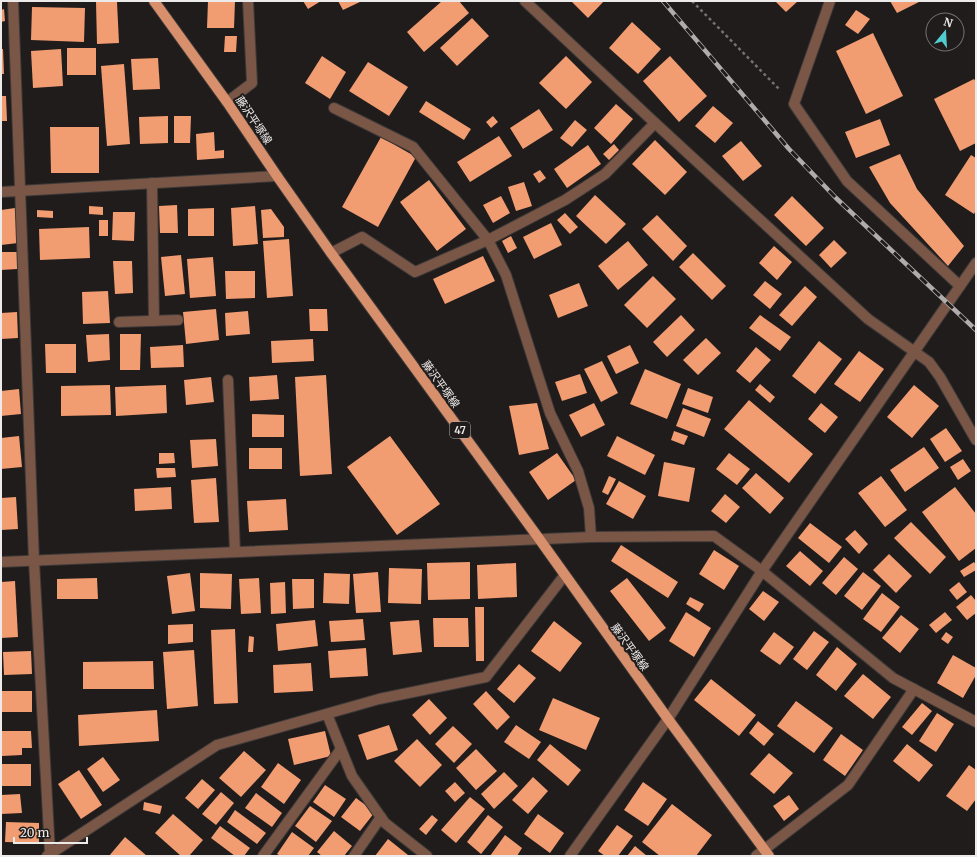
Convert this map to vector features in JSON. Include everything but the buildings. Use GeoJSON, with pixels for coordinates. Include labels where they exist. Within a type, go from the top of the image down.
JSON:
{"type":"FeatureCollection","features":[{"type":"Feature","properties":{"kind":"main road","name":"藤沢平塚線"},"geometry":{"type":"LineString","coordinates":[[154,1],[227,102],[331,253],[540,540],[762,854]]}},
{"type":"Feature","properties":{"kind":"street"},"geometry":{"type":"LineString","coordinates":[[13,1],[34,561],[48,854]]}},
{"type":"Feature","properties":{"kind":"street"},"geometry":{"type":"LineString","coordinates":[[227,102],[252,83],[248,1]]}},
{"type":"Feature","properties":{"kind":"street"},"geometry":{"type":"LineString","coordinates":[[525,1],[655,123],[868,318],[929,362],[940,377],[976,440]]}},
{"type":"Feature","properties":{"kind":"street"},"geometry":{"type":"LineString","coordinates":[[830,1],[794,104],[847,181],[960,286]]}},
{"type":"Feature","properties":{"kind":"street"},"geometry":{"type":"LineString","coordinates":[[334,108],[413,147],[488,240],[506,275],[550,413],[578,471],[589,508],[592,537]]}},
{"type":"Feature","properties":{"kind":"street"},"geometry":{"type":"LineString","coordinates":[[331,253],[362,238],[415,272],[488,240],[565,200],[605,174],[655,123]]}},
{"type":"Feature","properties":{"kind":"street"},"geometry":{"type":"LineString","coordinates":[[1,192],[277,176]]}},
{"type":"Feature","properties":{"kind":"street"},"geometry":{"type":"LineString","coordinates":[[152,183],[154,321]]}},
{"type":"Feature","properties":{"kind":"street"},"geometry":{"type":"LineString","coordinates":[[570,856],[668,719],[762,571],[976,262]]}},
{"type":"Feature","properties":{"kind":"street"},"geometry":{"type":"LineString","coordinates":[[119,322],[178,320]]}},
{"type":"Feature","properties":{"kind":"street"},"geometry":{"type":"LineString","coordinates":[[228,380],[235,552]]}},
{"type":"Feature","properties":{"kind":"street"},"geometry":{"type":"LineString","coordinates":[[1,562],[592,537],[714,536],[762,571],[893,678],[976,722]]}},
{"type":"Feature","properties":{"kind":"street"},"geometry":{"type":"LineString","coordinates":[[48,854],[218,744],[379,699],[486,677],[564,576]]}},
{"type":"Feature","properties":{"kind":"street"},"geometry":{"type":"LineString","coordinates":[[762,854],[848,785],[914,689]]}},
{"type":"Feature","properties":{"kind":"street"},"geometry":{"type":"LineString","coordinates":[[327,714],[352,776],[385,823],[427,856]]}},
{"type":"Feature","properties":{"kind":"street"},"geometry":{"type":"LineString","coordinates":[[263,856],[341,749]]}},
{"type":"Feature","properties":{"kind":"street"},"geometry":{"type":"LineString","coordinates":[[354,856],[381,817]]}},
{"type":"Feature","properties":{"kind":"path"},"geometry":{"type":"LineString","coordinates":[[692,1],[794,104]]}},
{"type":"Feature","properties":{"kind":"railway"},"geometry":{"type":"LineString","coordinates":[[663,1],[789,149],[836,198],[976,330]]}}]}
